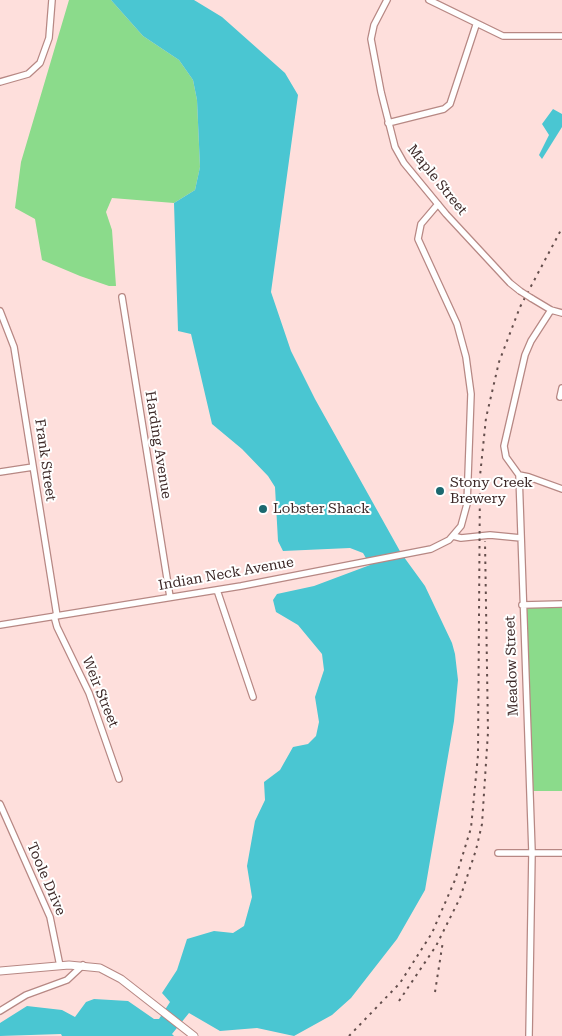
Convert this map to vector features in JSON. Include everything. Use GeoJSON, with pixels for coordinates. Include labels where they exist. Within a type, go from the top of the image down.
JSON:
{"type":"FeatureCollection","features":[{"type":"Feature","properties":{"kind":"main road"},"geometry":{"type":"LineString","coordinates":[[0,971],[60,966],[100,968],[115,974],[194,1036]]}},
{"type":"Feature","properties":{"kind":"street"},"geometry":{"type":"LineString","coordinates":[[0,82],[28,74],[40,63],[49,38],[52,0]]}},
{"type":"Feature","properties":{"kind":"street","name":"Maple Street"},"geometry":{"type":"LineString","coordinates":[[387,0],[374,25],[371,39],[388,123],[399,155],[438,204],[510,283],[551,310],[562,313]]}},
{"type":"Feature","properties":{"kind":"street"},"geometry":{"type":"LineString","coordinates":[[428,0],[476,25],[503,36],[562,36]]}},
{"type":"Feature","properties":{"kind":"street"},"geometry":{"type":"LineString","coordinates":[[388,123],[444,109],[450,104],[476,25]]}},
{"type":"Feature","properties":{"kind":"street"},"geometry":{"type":"LineString","coordinates":[[438,204],[421,224],[418,239],[457,324],[466,357],[471,394],[467,504],[464,520],[453,536]]}},
{"type":"Feature","properties":{"kind":"street","name":"Harding Avenue"},"geometry":{"type":"LineString","coordinates":[[122,297],[170,597]]}},
{"type":"Feature","properties":{"kind":"street"},"geometry":{"type":"LineString","coordinates":[[551,310],[525,355],[504,440],[504,452],[519,475],[529,476],[562,489]]}},
{"type":"Feature","properties":{"kind":"street","name":"Frank Street"},"geometry":{"type":"LineString","coordinates":[[0,311],[14,347],[56,616]]}},
{"type":"Feature","properties":{"kind":"street"},"geometry":{"type":"LineString","coordinates":[[560,397],[562,388]]}},
{"type":"Feature","properties":{"kind":"street"},"geometry":{"type":"LineString","coordinates":[[0,472],[33,467]]}},
{"type":"Feature","properties":{"kind":"street","name":"Meadow Street"},"geometry":{"type":"LineString","coordinates":[[519,475],[532,852],[529,1036]]}},
{"type":"Feature","properties":{"kind":"street","name":"Indian Neck Avenue"},"geometry":{"type":"LineString","coordinates":[[0,625],[217,590],[439,546],[453,536],[461,538],[490,535],[521,538]]}},
{"type":"Feature","properties":{"kind":"street"},"geometry":{"type":"LineString","coordinates":[[217,590],[253,697]]}},
{"type":"Feature","properties":{"kind":"street"},"geometry":{"type":"LineString","coordinates":[[522,605],[562,604]]}},
{"type":"Feature","properties":{"kind":"street","name":"Weir Street"},"geometry":{"type":"LineString","coordinates":[[56,616],[57,627],[89,693],[119,779]]}},
{"type":"Feature","properties":{"kind":"street","name":"Toole Drive"},"geometry":{"type":"LineString","coordinates":[[0,804],[50,917],[60,966]]}},
{"type":"Feature","properties":{"kind":"street"},"geometry":{"type":"LineString","coordinates":[[498,853],[562,853]]}},
{"type":"Feature","properties":{"kind":"street"},"geometry":{"type":"LineString","coordinates":[[0,1011],[26,995],[67,980],[83,966]]}},
{"type":"Feature","properties":{"kind":"green space"},"geometry":{"type":"Polygon","coordinates":[[[69,0],[111,0],[143,36],[179,60],[193,80],[197,100],[200,167],[195,190],[174,203],[112,198],[106,212],[112,230],[116,286],[109,286],[80,276],[42,260],[35,219],[15,208],[21,162],[69,0]]]}},
{"type":"Feature","properties":{"kind":"green space"},"geometry":{"type":"Polygon","coordinates":[[[562,604],[562,791],[529,791],[522,605],[562,604]]]}},
{"type":"Feature","properties":{"kind":"water"},"geometry":{"type":"Polygon","coordinates":[[[111,0],[194,0],[222,17],[285,73],[298,95],[271,292],[291,351],[315,399],[401,553],[425,586],[452,643],[455,654],[458,680],[454,721],[425,890],[397,939],[351,998],[332,1015],[294,1036],[257,1028],[220,1031],[189,1013],[172,1034],[174,1036],[62,1036],[61,1034],[0,1036],[0,1023],[27,1006],[62,1010],[75,1017],[86,1002],[94,999],[128,1001],[154,1019],[159,1019],[170,1002],[162,993],[177,970],[187,939],[214,931],[233,933],[244,926],[252,897],[247,866],[255,821],[265,800],[264,782],[280,770],[293,747],[308,744],[316,736],[319,722],[315,697],[324,670],[322,654],[298,625],[276,612],[273,600],[277,594],[314,586],[370,565],[363,553],[350,548],[283,551],[278,541],[275,487],[268,476],[242,449],[212,424],[191,334],[178,331],[174,203],[195,190],[200,167],[197,100],[193,80],[179,60],[143,36],[111,0]]]}},
{"type":"Feature","properties":{"kind":"water"},"geometry":{"type":"Polygon","coordinates":[[[553,109],[562,114],[562,127],[542,159],[539,155],[549,135],[542,124],[553,109]]]}},
{"type":"Feature","properties":{"kind":"railway"},"geometry":{"type":"LineString","coordinates":[[349,1036],[400,983],[432,933],[455,880],[471,828],[478,755],[480,476],[486,418],[499,362],[520,307],[562,228]]}},
{"type":"Feature","properties":{"kind":"railway"},"geometry":{"type":"LineString","coordinates":[[399,1001],[436,946],[460,898],[476,850],[482,824],[488,732],[485,541]]}},
{"type":"Feature","properties":{"kind":"railway"},"geometry":{"type":"LineString","coordinates":[[435,992],[443,941]]}},
{"type":"Feature","properties":{"kind":"place","name":"Stony Creek Brewery"},"geometry":{"type":"Point","coordinates":[440,491]}},
{"type":"Feature","properties":{"kind":"place","name":"Lobster Shack"},"geometry":{"type":"Point","coordinates":[263,509]}}]}
